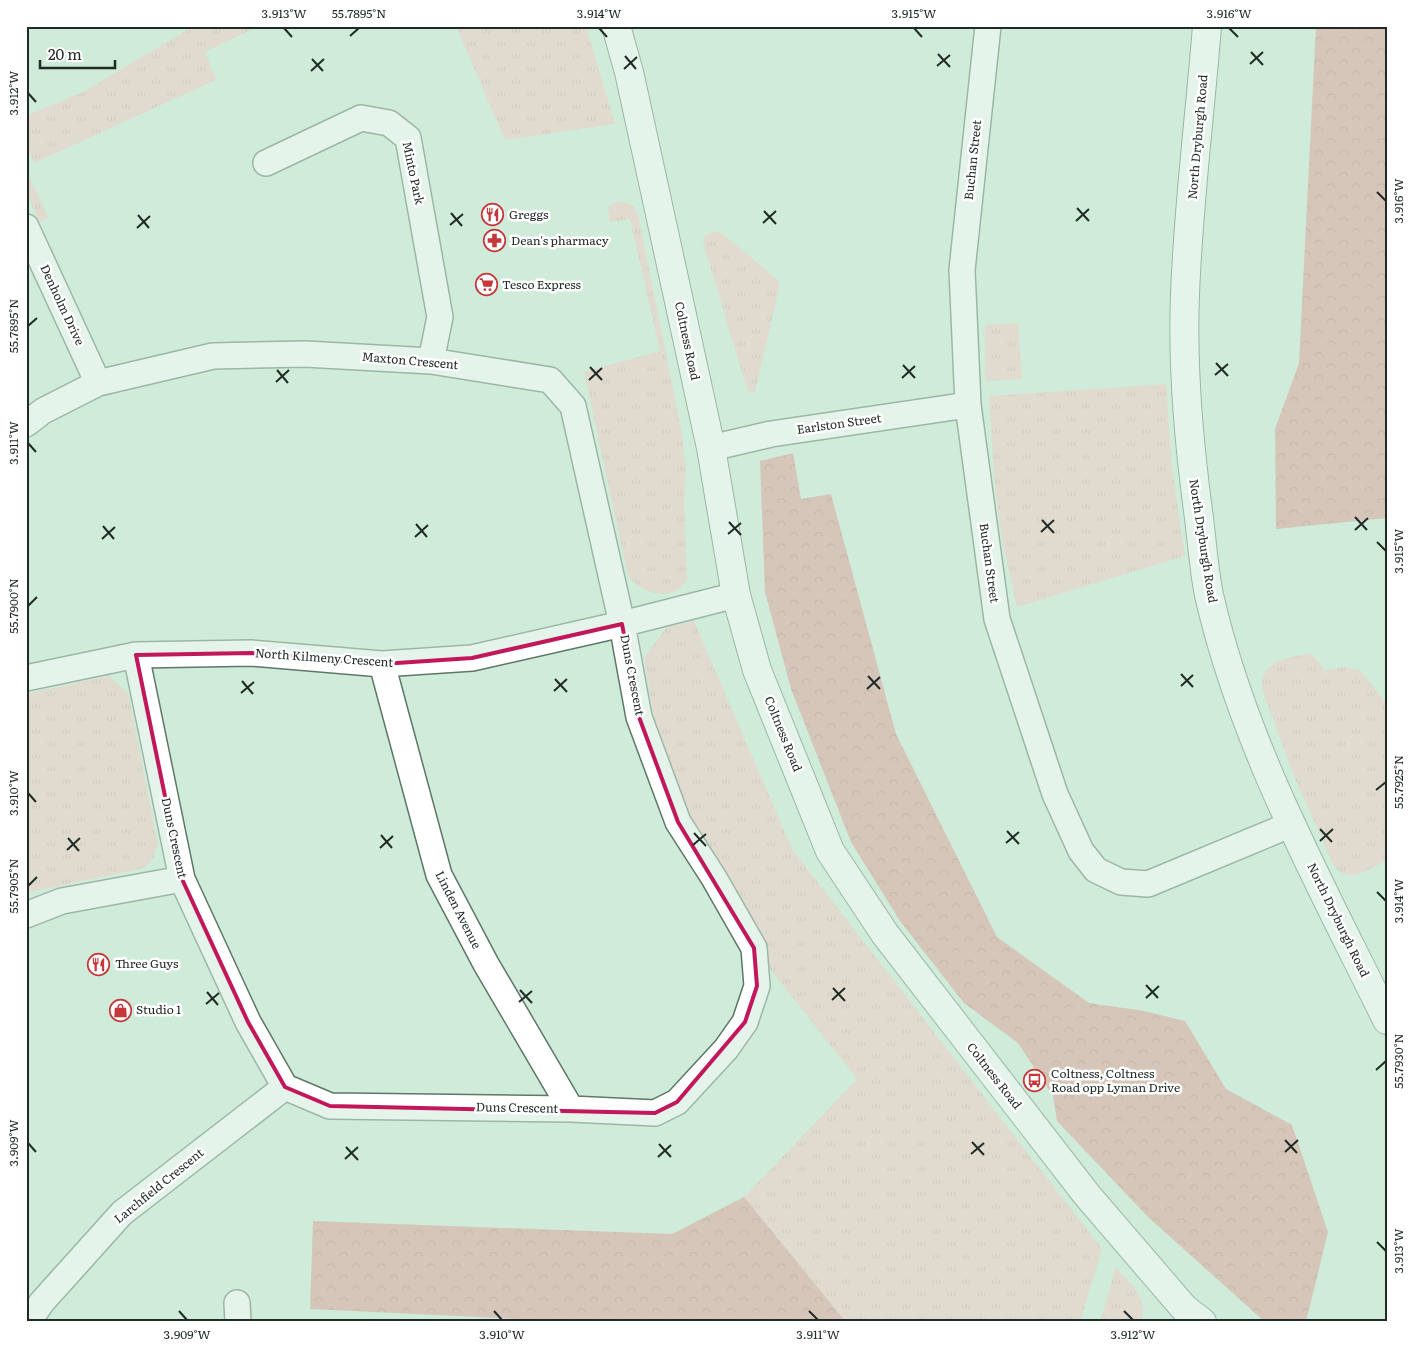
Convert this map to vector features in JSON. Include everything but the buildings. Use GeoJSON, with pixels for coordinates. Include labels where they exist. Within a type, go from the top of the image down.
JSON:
{"type":"FeatureCollection","features":[{"type":"Feature","properties":{"kind":"street","name":"Coltness Road"},"geometry":{"type":"LineString","coordinates":[[616,26],[629,72],[711,448],[736,595],[757,670],[830,851],[885,934],[1087,1195],[1186,1317]]}},
{"type":"Feature","properties":{"kind":"street","name":"Buchan Street"},"geometry":{"type":"LineString","coordinates":[[988,26],[962,270],[968,405],[997,619],[1055,794],[1081,852],[1096,870],[1121,882],[1148,884],[1292,824]]}},
{"type":"Feature","properties":{"kind":"street","name":"North Dryburgh Road"},"geometry":{"type":"LineString","coordinates":[[1207,26],[1185,296],[1193,473],[1209,594],[1228,662],[1254,737],[1327,903],[1387,1020]]}},
{"type":"Feature","properties":{"kind":"street","name":"Minto Park"},"geometry":{"type":"LineString","coordinates":[[266,163],[361,118],[389,123],[408,138],[440,317],[431,361]]}},
{"type":"Feature","properties":{"kind":"street","name":"Denholm Drive"},"geometry":{"type":"LineString","coordinates":[[26,228],[98,383]]}},
{"type":"Feature","properties":{"kind":"street","name":"Maxton Crescent"},"geometry":{"type":"LineString","coordinates":[[26,424],[43,411],[98,383],[213,356],[305,354],[431,361],[550,380],[573,406],[622,624]]}},
{"type":"Feature","properties":{"kind":"street","name":"Earlston Street"},"geometry":{"type":"LineString","coordinates":[[711,448],[771,434],[968,405]]}},
{"type":"Feature","properties":{"kind":"street","name":"North Kilmeny Crescent"},"geometry":{"type":"LineString","coordinates":[[26,678],[136,655],[251,653],[382,664],[472,658],[622,624],[736,595]]}},
{"type":"Feature","properties":{"kind":"street","name":"Duns Crescent"},"geometry":{"type":"LineString","coordinates":[[136,655],[182,879],[248,1022],[285,1087],[330,1106],[571,1109],[655,1113],[677,1102],[726,1048],[745,1022],[757,986],[754,948],[714,878],[678,822],[639,717],[622,624]]}},
{"type":"Feature","properties":{"kind":"street","name":"Linden Avenue"},"geometry":{"type":"LineString","coordinates":[[382,664],[439,875],[486,964],[571,1109]]}},
{"type":"Feature","properties":{"kind":"street"},"geometry":{"type":"LineString","coordinates":[[26,915],[62,901],[182,879]]}},
{"type":"Feature","properties":{"kind":"street","name":"Larchfield Crescent"},"geometry":{"type":"LineString","coordinates":[[28,1322],[42,1302],[122,1213],[285,1087]]}},
{"type":"Feature","properties":{"kind":"highlighted area"},"geometry":{"type":"Polygon","coordinates":[[[622,624],[639,717],[678,822],[754,948],[757,986],[745,1022],[677,1102],[655,1113],[330,1106],[285,1087],[248,1022],[182,879],[136,655],[251,653],[382,664],[472,658],[622,624]]]}},
{"type":"Feature","properties":{"kind":"green space"},"geometry":{"type":"Polygon","coordinates":[[[194,26],[259,26],[205,52],[216,80],[34,163],[26,145],[26,116],[83,92],[194,26]]]}},
{"type":"Feature","properties":{"kind":"green space"},"geometry":{"type":"Polygon","coordinates":[[[456,26],[586,26],[615,124],[505,140],[456,26]]]}},
{"type":"Feature","properties":{"kind":"green space"},"geometry":{"type":"Polygon","coordinates":[[[1316,26],[1387,26],[1387,518],[1276,529],[1275,429],[1299,363],[1316,26]]]}},
{"type":"Feature","properties":{"kind":"green space"},"geometry":{"type":"Polygon","coordinates":[[[29,176],[48,217],[39,222],[26,191],[26,177],[29,176]]]}},
{"type":"Feature","properties":{"kind":"green space"},"geometry":{"type":"Polygon","coordinates":[[[620,201],[632,205],[638,215],[682,434],[686,469],[684,500],[687,579],[682,587],[667,594],[649,591],[634,582],[628,575],[584,372],[660,351],[630,219],[610,222],[608,209],[612,204],[620,201]]]}},
{"type":"Feature","properties":{"kind":"green space"},"geometry":{"type":"Polygon","coordinates":[[[715,231],[722,233],[778,280],[780,284],[755,392],[748,392],[703,242],[705,236],[715,231]]]}},
{"type":"Feature","properties":{"kind":"green space"},"geometry":{"type":"Polygon","coordinates":[[[1018,323],[1022,379],[985,381],[985,325],[1018,323]]]}},
{"type":"Feature","properties":{"kind":"green space"},"geometry":{"type":"Polygon","coordinates":[[[1166,384],[1172,469],[1185,556],[1017,607],[1003,544],[995,489],[989,396],[1166,384]]]}},
{"type":"Feature","properties":{"kind":"green space"},"geometry":{"type":"Polygon","coordinates":[[[793,453],[801,499],[831,494],[896,734],[997,937],[1089,1003],[1144,1011],[1185,1021],[1226,1089],[1292,1125],[1328,1232],[1306,1322],[1265,1322],[1148,1217],[1057,1121],[1053,1096],[1018,1043],[964,1003],[900,921],[851,842],[791,689],[765,592],[760,461],[793,453]]]}},
{"type":"Feature","properties":{"kind":"green space"},"geometry":{"type":"Polygon","coordinates":[[[694,621],[792,849],[1102,1249],[1080,1322],[846,1322],[744,1197],[857,1079],[770,969],[765,948],[687,812],[657,736],[644,658],[667,627],[694,621]]]}},
{"type":"Feature","properties":{"kind":"green space"},"geometry":{"type":"Polygon","coordinates":[[[1311,653],[1325,670],[1345,667],[1360,670],[1387,704],[1387,839],[1385,841],[1387,860],[1360,874],[1346,874],[1340,872],[1334,866],[1294,776],[1262,689],[1266,671],[1271,666],[1285,659],[1311,653]]]}},
{"type":"Feature","properties":{"kind":"green space"},"geometry":{"type":"Polygon","coordinates":[[[109,676],[128,693],[158,844],[153,859],[144,868],[26,893],[26,694],[109,676]]]}},
{"type":"Feature","properties":{"kind":"green space"},"geometry":{"type":"Polygon","coordinates":[[[744,1197],[846,1322],[583,1322],[310,1309],[313,1221],[672,1234],[744,1197]]]}},
{"type":"Feature","properties":{"kind":"green space"},"geometry":{"type":"Polygon","coordinates":[[[1116,1267],[1141,1298],[1143,1313],[1141,1322],[1100,1322],[1116,1267]]]}},
{"type":"Feature","properties":{"kind":"place","name":"Greggs"},"geometry":{"type":"Point","coordinates":[493,215]}},
{"type":"Feature","properties":{"kind":"place","name":"Dean's pharmacy"},"geometry":{"type":"Point","coordinates":[495,241]}},
{"type":"Feature","properties":{"kind":"place","name":"Tesco Express"},"geometry":{"type":"Point","coordinates":[486,285]}},
{"type":"Feature","properties":{"kind":"place","name":"Three Guys"},"geometry":{"type":"Point","coordinates":[99,964]}},
{"type":"Feature","properties":{"kind":"place","name":"Studio 1"},"geometry":{"type":"Point","coordinates":[120,1010]}},
{"type":"Feature","properties":{"kind":"place","name":"Coltness, Coltness Road opp Lyman Drive"},"geometry":{"type":"Point","coordinates":[1035,1081]}}]}
